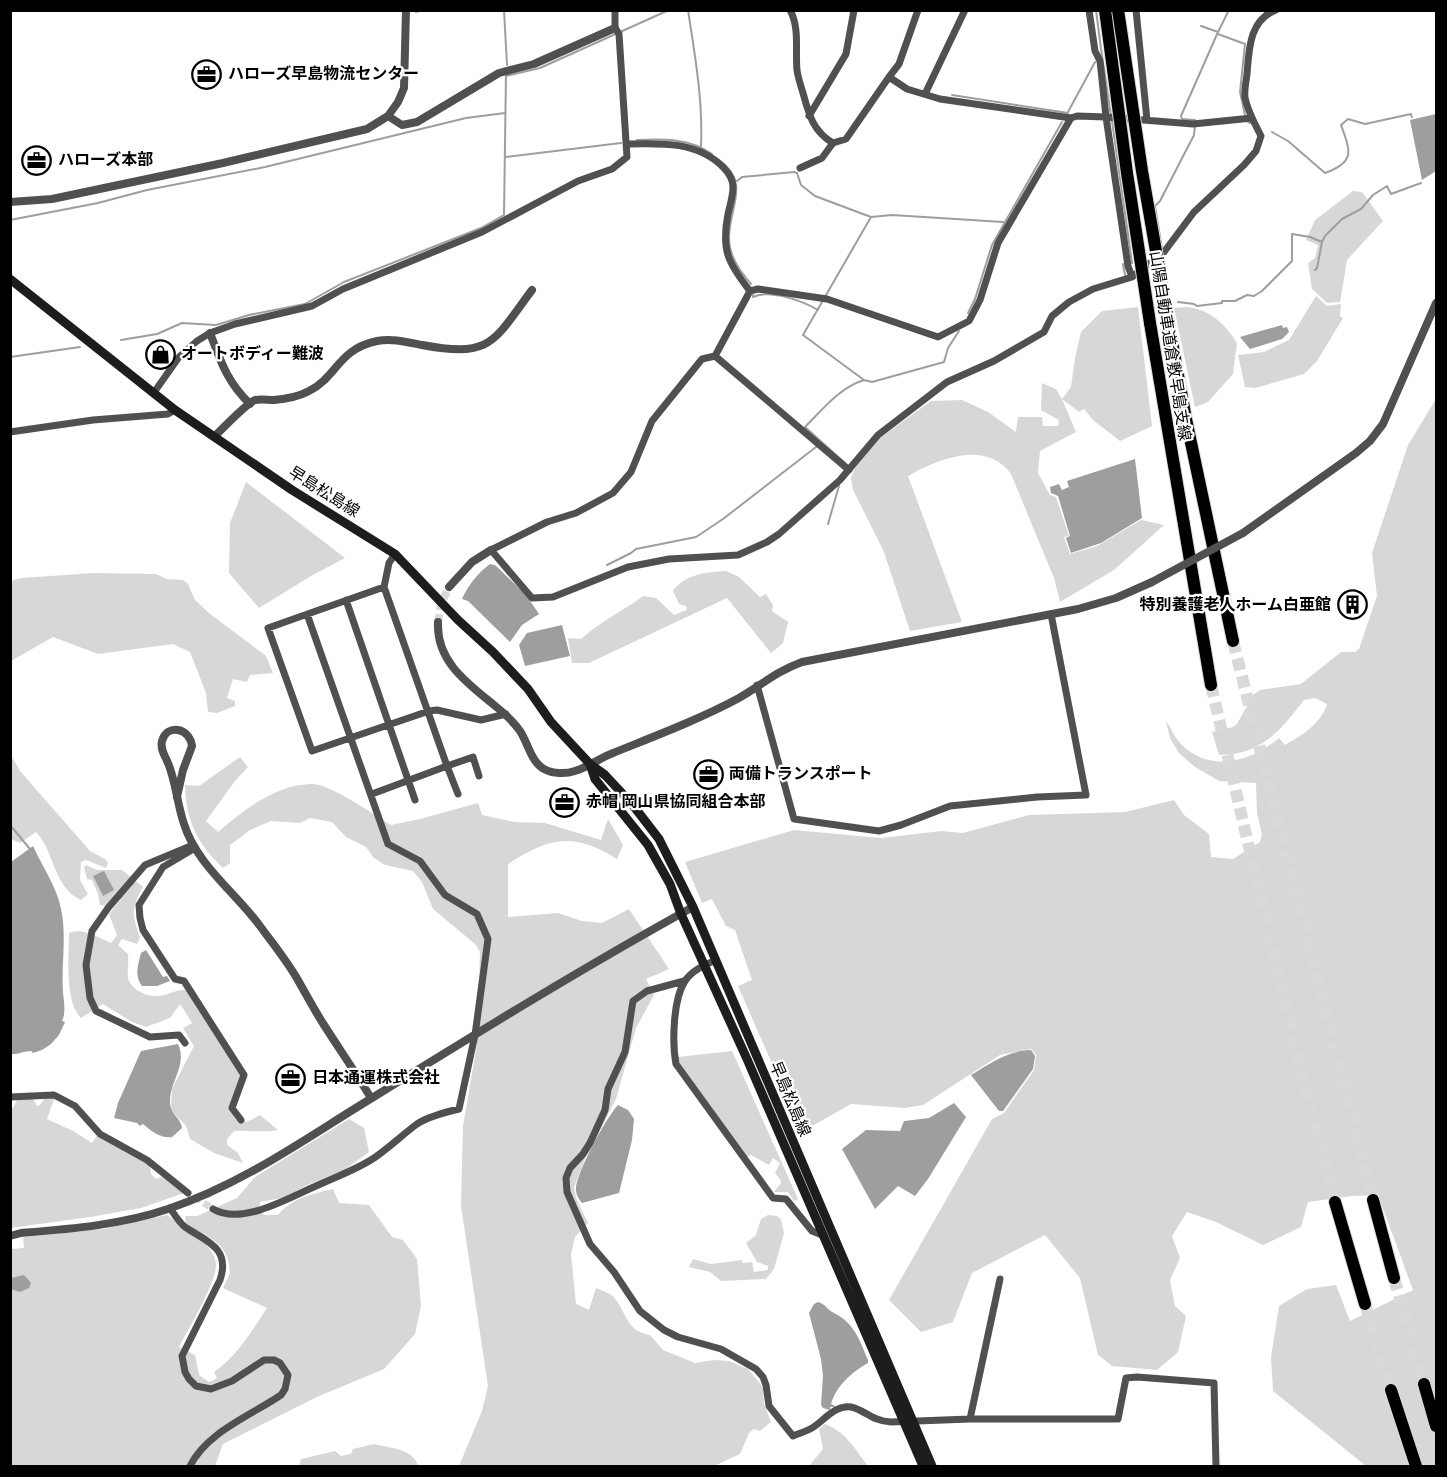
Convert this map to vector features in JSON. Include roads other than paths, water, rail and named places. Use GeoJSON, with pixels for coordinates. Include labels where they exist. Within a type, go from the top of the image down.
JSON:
{"type":"FeatureCollection","features":[{"type":"Feature","properties":{"kind":"highway","name":"山陽自動車道倉敷早島支線"},"geometry":{"type":"LineString","coordinates":[[1106,10],[1127,173],[1150,323],[1211,685]]}},
{"type":"Feature","properties":{"kind":"highway","name":"山陽自動車道倉敷早島支線"},"geometry":{"type":"LineString","coordinates":[[1119,12],[1142,171],[1168,320],[1186,419],[1233,641]]}},
{"type":"Feature","properties":{"kind":"highway"},"geometry":{"type":"LineString","coordinates":[[1373,1200],[1394,1278]]}},
{"type":"Feature","properties":{"kind":"highway"},"geometry":{"type":"LineString","coordinates":[[1335,1202],[1365,1304]]}},
{"type":"Feature","properties":{"kind":"highway"},"geometry":{"type":"LineString","coordinates":[[1425,1384],[1437,1426]]}},
{"type":"Feature","properties":{"kind":"highway"},"geometry":{"type":"LineString","coordinates":[[1391,1390],[1416,1467]]}},
{"type":"Feature","properties":{"kind":"main road","name":"早島松島線"},"geometry":{"type":"LineString","coordinates":[[10,279],[176,410],[292,490],[395,554],[528,689],[551,722],[632,804],[659,839],[716,960],[907,1421],[923,1467]]}},
{"type":"Feature","properties":{"kind":"main road","name":"早島松島線"},"geometry":{"type":"LineString","coordinates":[[590,764],[595,779],[648,845],[670,884],[681,914],[747,1059],[822,1235],[907,1421],[932,1467]]}},
{"type":"Feature","properties":{"kind":"street"},"geometry":{"type":"LineString","coordinates":[[10,202],[52,199],[223,164],[367,129],[388,116],[404,88],[406,10]]}},
{"type":"Feature","properties":{"kind":"street"},"geometry":{"type":"LineString","coordinates":[[154,391],[179,357],[196,341],[210,333],[235,324],[312,306],[343,289],[482,232],[579,181],[612,170],[627,158],[615,10]]}},
{"type":"Feature","properties":{"kind":"street"},"geometry":{"type":"LineString","coordinates":[[790,10],[796,32],[797,72],[809,116],[813,126],[833,143]]}},
{"type":"Feature","properties":{"kind":"street"},"geometry":{"type":"LineString","coordinates":[[809,116],[846,54],[854,10]]}},
{"type":"Feature","properties":{"kind":"street"},"geometry":{"type":"LineString","coordinates":[[800,168],[822,158],[833,143],[846,139],[899,64],[918,10]]}},
{"type":"Feature","properties":{"kind":"street"},"geometry":{"type":"LineString","coordinates":[[925,94],[965,10]]}},
{"type":"Feature","properties":{"kind":"street"},"geometry":{"type":"LineString","coordinates":[[1089,10],[1095,51],[1100,61],[1128,266],[1132,277]]}},
{"type":"Feature","properties":{"kind":"street"},"geometry":{"type":"LineString","coordinates":[[1136,10],[1148,120]]}},
{"type":"Feature","properties":{"kind":"street"},"geometry":{"type":"LineString","coordinates":[[491,550],[532,598],[553,597],[628,567],[669,559],[738,555],[779,534],[849,470],[878,435],[947,382],[994,361],[1044,332],[1052,316],[1069,302],[1093,289],[1132,277],[1164,252],[1194,212],[1256,151],[1261,136],[1251,118],[1245,96],[1250,45],[1253,31],[1273,11]]}},
{"type":"Feature","properties":{"kind":"street"},"geometry":{"type":"LineString","coordinates":[[388,116],[402,125],[417,122],[499,73],[534,64],[617,31]]}},
{"type":"Feature","properties":{"kind":"street"},"geometry":{"type":"LineString","coordinates":[[889,77],[907,89],[940,99],[1071,118],[1077,116],[1106,117],[1192,124],[1251,118]]}},
{"type":"Feature","properties":{"kind":"street"},"geometry":{"type":"LineString","coordinates":[[716,356],[750,291],[758,289],[825,299],[938,337],[969,321],[980,300],[998,243],[1071,118]]}},
{"type":"Feature","properties":{"kind":"street"},"geometry":{"type":"LineString","coordinates":[[626,144],[656,143],[696,149],[709,155],[729,174],[734,185],[724,232],[724,243],[737,274],[750,291]]}},
{"type":"Feature","properties":{"kind":"street"},"geometry":{"type":"LineString","coordinates":[[214,437],[255,400],[291,398],[310,391],[324,380],[349,352],[377,340],[395,339],[458,350],[485,345],[499,333],[532,290]]}},
{"type":"Feature","properties":{"kind":"street"},"geometry":{"type":"LineString","coordinates":[[438,622],[440,644],[450,664],[460,677],[506,714],[521,733],[537,765],[558,773],[574,771],[686,724],[740,697],[786,668],[821,657],[1098,604],[1152,582],[1243,533],[1370,441],[1388,414],[1437,303]]}},
{"type":"Feature","properties":{"kind":"street"},"geometry":{"type":"LineString","coordinates":[[210,333],[223,369],[235,389],[250,404]]}},
{"type":"Feature","properties":{"kind":"street"},"geometry":{"type":"LineString","coordinates":[[716,356],[849,470]]}},
{"type":"Feature","properties":{"kind":"street"},"geometry":{"type":"LineString","coordinates":[[449,587],[472,562],[491,550],[547,522],[576,513],[613,492],[631,472],[652,421],[702,359],[716,356]]}},
{"type":"Feature","properties":{"kind":"street"},"geometry":{"type":"LineString","coordinates":[[10,432],[93,420],[168,414],[176,410]]}},
{"type":"Feature","properties":{"kind":"street"},"geometry":{"type":"LineString","coordinates":[[395,554],[390,563],[384,587],[458,794]]}},
{"type":"Feature","properties":{"kind":"street"},"geometry":{"type":"LineString","coordinates":[[384,587],[268,628],[312,752],[429,711],[437,710],[481,720],[506,714]]}},
{"type":"Feature","properties":{"kind":"street"},"geometry":{"type":"LineString","coordinates":[[346,600],[415,800]]}},
{"type":"Feature","properties":{"kind":"street"},"geometry":{"type":"LineString","coordinates":[[213,1209],[219,1213],[234,1214],[285,1201],[372,1159],[417,1124],[431,1117],[459,1109],[475,1035],[488,939],[480,918],[467,906],[445,895],[420,861],[388,844],[307,614]]}},
{"type":"Feature","properties":{"kind":"street"},"geometry":{"type":"LineString","coordinates":[[757,685],[794,819],[879,831],[950,806],[1037,797],[1086,795],[1051,614]]}},
{"type":"Feature","properties":{"kind":"street"},"geometry":{"type":"LineString","coordinates":[[177,797],[183,770],[192,747],[186,733],[175,730],[166,734],[161,747],[170,770],[183,824],[194,846],[254,918],[282,957],[372,1098]]}},
{"type":"Feature","properties":{"kind":"street"},"geometry":{"type":"LineString","coordinates":[[372,794],[473,757],[479,776]]}},
{"type":"Feature","properties":{"kind":"street"},"geometry":{"type":"LineString","coordinates":[[185,1043],[179,1035],[150,1037],[96,1011],[90,998],[86,964],[92,931],[137,871],[153,860],[194,846]]}},
{"type":"Feature","properties":{"kind":"street"},"geometry":{"type":"LineString","coordinates":[[194,846],[163,867],[139,905],[140,918],[143,930],[176,979],[184,981],[244,1075],[232,1108],[241,1120]]}},
{"type":"Feature","properties":{"kind":"street"},"geometry":{"type":"LineString","coordinates":[[10,1235],[93,1226],[137,1218],[170,1209],[231,1184],[475,1035],[693,907]]}},
{"type":"Feature","properties":{"kind":"street"},"geometry":{"type":"LineString","coordinates":[[716,960],[704,965],[684,981],[646,991],[633,1001],[625,1053],[608,1089],[605,1110],[584,1154],[570,1168],[566,1178],[567,1192],[590,1244],[615,1272],[640,1311],[678,1337],[721,1350],[756,1369],[763,1377],[769,1406],[793,1436],[813,1428],[829,1413],[848,1407],[880,1421],[1118,1419],[1126,1378],[1137,1377],[1214,1383],[1216,1467]]}},
{"type":"Feature","properties":{"kind":"street"},"geometry":{"type":"LineString","coordinates":[[684,981],[679,998],[674,1039],[676,1064],[773,1198],[786,1199],[812,1231],[822,1235]]}},
{"type":"Feature","properties":{"kind":"street"},"geometry":{"type":"LineString","coordinates":[[10,1097],[54,1095],[75,1106],[100,1134],[138,1154],[188,1193]]}},
{"type":"Feature","properties":{"kind":"street"},"geometry":{"type":"LineString","coordinates":[[170,1209],[183,1225],[210,1241],[222,1260],[223,1271],[220,1280],[182,1356],[189,1379],[196,1386],[211,1389],[232,1381],[256,1363],[268,1359],[280,1363],[288,1375],[285,1389],[280,1395],[223,1430],[193,1460],[190,1467]]}},
{"type":"Feature","properties":{"kind":"street"},"geometry":{"type":"LineString","coordinates":[[970,1419],[1000,1279]]}},
{"type":"Feature","properties":{"kind":"waterway"},"geometry":{"type":"LineString","coordinates":[[416,12],[422,10]]}},
{"type":"Feature","properties":{"kind":"waterway"},"geometry":{"type":"LineString","coordinates":[[504,10],[507,65]]}},
{"type":"Feature","properties":{"kind":"waterway"},"geometry":{"type":"LineString","coordinates":[[506,76],[540,68],[669,10]]}},
{"type":"Feature","properties":{"kind":"waterway"},"geometry":{"type":"LineString","coordinates":[[688,10],[700,95],[701,146]]}},
{"type":"Feature","properties":{"kind":"waterway"},"geometry":{"type":"LineString","coordinates":[[1096,10],[1101,49]]}},
{"type":"Feature","properties":{"kind":"waterway"},"geometry":{"type":"LineString","coordinates":[[1218,32],[1229,10]]}},
{"type":"Feature","properties":{"kind":"waterway"},"geometry":{"type":"LineString","coordinates":[[1195,122],[1195,120],[1182,119],[1181,116],[1218,32],[1201,26]]}},
{"type":"Feature","properties":{"kind":"waterway"},"geometry":{"type":"LineString","coordinates":[[1218,34],[1245,44],[1240,92],[1245,115]]}},
{"type":"Feature","properties":{"kind":"waterway"},"geometry":{"type":"LineString","coordinates":[[1101,49],[1111,116]]}},
{"type":"Feature","properties":{"kind":"waterway"},"geometry":{"type":"LineString","coordinates":[[1068,112],[1095,62]]}},
{"type":"Feature","properties":{"kind":"waterway"},"geometry":{"type":"LineString","coordinates":[[121,340],[157,334],[182,323],[216,325],[249,315],[305,304],[344,282],[481,228],[504,215],[506,74]]}},
{"type":"Feature","properties":{"kind":"waterway"},"geometry":{"type":"LineString","coordinates":[[952,95],[1068,113]]}},
{"type":"Feature","properties":{"kind":"waterway"},"geometry":{"type":"LineString","coordinates":[[10,220],[265,167],[466,118],[505,113]]}},
{"type":"Feature","properties":{"kind":"waterway"},"geometry":{"type":"LineString","coordinates":[[1272,132],[1288,141],[1325,173],[1342,165],[1346,160],[1348,149],[1341,125],[1348,119],[1365,124],[1411,114],[1412,117]]}},
{"type":"Feature","properties":{"kind":"waterway"},"geometry":{"type":"LineString","coordinates":[[1112,121],[1132,263]]}},
{"type":"Feature","properties":{"kind":"waterway"},"geometry":{"type":"LineString","coordinates":[[968,313],[975,299],[992,245],[1062,122]]}},
{"type":"Feature","properties":{"kind":"waterway"},"geometry":{"type":"LineString","coordinates":[[1162,249],[1155,206],[1160,201],[1194,135],[1195,126]]}},
{"type":"Feature","properties":{"kind":"waterway"},"geometry":{"type":"LineString","coordinates":[[637,140],[686,142],[712,154]]}},
{"type":"Feature","properties":{"kind":"waterway"},"geometry":{"type":"LineString","coordinates":[[505,157],[621,143]]}},
{"type":"Feature","properties":{"kind":"waterway"},"geometry":{"type":"LineString","coordinates":[[719,160],[729,169],[736,187],[729,245],[739,268],[751,284]]}},
{"type":"Feature","properties":{"kind":"waterway"},"geometry":{"type":"LineString","coordinates":[[737,181],[742,177],[794,172],[797,173],[801,185],[815,196],[871,217],[892,215],[1003,222]]}},
{"type":"Feature","properties":{"kind":"waterway"},"geometry":{"type":"LineString","coordinates":[[1315,270],[1325,236],[1342,219],[1361,209],[1373,195],[1387,186],[1391,194],[1421,183]]}},
{"type":"Feature","properties":{"kind":"waterway"},"geometry":{"type":"LineString","coordinates":[[871,217],[803,335],[864,380],[872,382],[944,362],[948,348],[959,331]]}},
{"type":"Feature","properties":{"kind":"waterway"},"geometry":{"type":"LineString","coordinates":[[1178,302],[1197,306],[1235,301],[1247,295],[1254,296],[1292,261],[1292,234],[1322,242]]}},
{"type":"Feature","properties":{"kind":"waterway"},"geometry":{"type":"LineString","coordinates":[[1123,264],[1125,275]]}},
{"type":"Feature","properties":{"kind":"waterway"},"geometry":{"type":"LineString","coordinates":[[753,295],[753,297],[768,294],[786,297],[818,310]]}},
{"type":"Feature","properties":{"kind":"waterway"},"geometry":{"type":"LineString","coordinates":[[10,357],[80,347]]}},
{"type":"Feature","properties":{"kind":"waterway"},"geometry":{"type":"LineString","coordinates":[[845,463],[805,427],[839,394],[864,380]]}},
{"type":"Feature","properties":{"kind":"waterway"},"geometry":{"type":"LineString","coordinates":[[607,565],[636,549],[696,537],[723,519],[816,447]]}},
{"type":"Feature","properties":{"kind":"waterway"},"geometry":{"type":"LineString","coordinates":[[828,524],[839,486]]}},
{"type":"Feature","properties":{"kind":"waterway"},"geometry":{"type":"LineString","coordinates":[[10,825],[30,849]]}},
{"type":"Feature","properties":{"kind":"tunnel"},"geometry":{"type":"LineString","coordinates":[[438,622],[441,604],[449,587]]}},
{"type":"Feature","properties":{"kind":"tunnel"},"geometry":{"type":"LineString","coordinates":[[1233,641],[1373,1200]]}},
{"type":"Feature","properties":{"kind":"tunnel"},"geometry":{"type":"LineString","coordinates":[[1211,685],[1311,1112],[1335,1202]]}},
{"type":"Feature","properties":{"kind":"tunnel"},"geometry":{"type":"LineString","coordinates":[[195,1197],[213,1209]]}},
{"type":"Feature","properties":{"kind":"tunnel"},"geometry":{"type":"LineString","coordinates":[[1394,1278],[1424,1384]]}},
{"type":"Feature","properties":{"kind":"tunnel"},"geometry":{"type":"LineString","coordinates":[[1365,1304],[1391,1390]]}},
{"type":"Feature","properties":{"kind":"place","name":"ハローズ早島物流センター"},"geometry":{"type":"Point","coordinates":[207,74]}},
{"type":"Feature","properties":{"kind":"place","name":"ハローズ本部"},"geometry":{"type":"Point","coordinates":[37,160]}},
{"type":"Feature","properties":{"kind":"place","name":"オートボディー難波"},"geometry":{"type":"Point","coordinates":[160,354]}},
{"type":"Feature","properties":{"kind":"place","name":"特別養護老人ホーム白亜館"},"geometry":{"type":"Point","coordinates":[1352,605]}},
{"type":"Feature","properties":{"kind":"place","name":"両備トランスポート"},"geometry":{"type":"Point","coordinates":[708,774]}},
{"type":"Feature","properties":{"kind":"place","name":"赤帽 岡山県協同組合本部"},"geometry":{"type":"Point","coordinates":[565,802]}},
{"type":"Feature","properties":{"kind":"place","name":"日本通運株式会社"},"geometry":{"type":"Point","coordinates":[291,1078]}}]}
